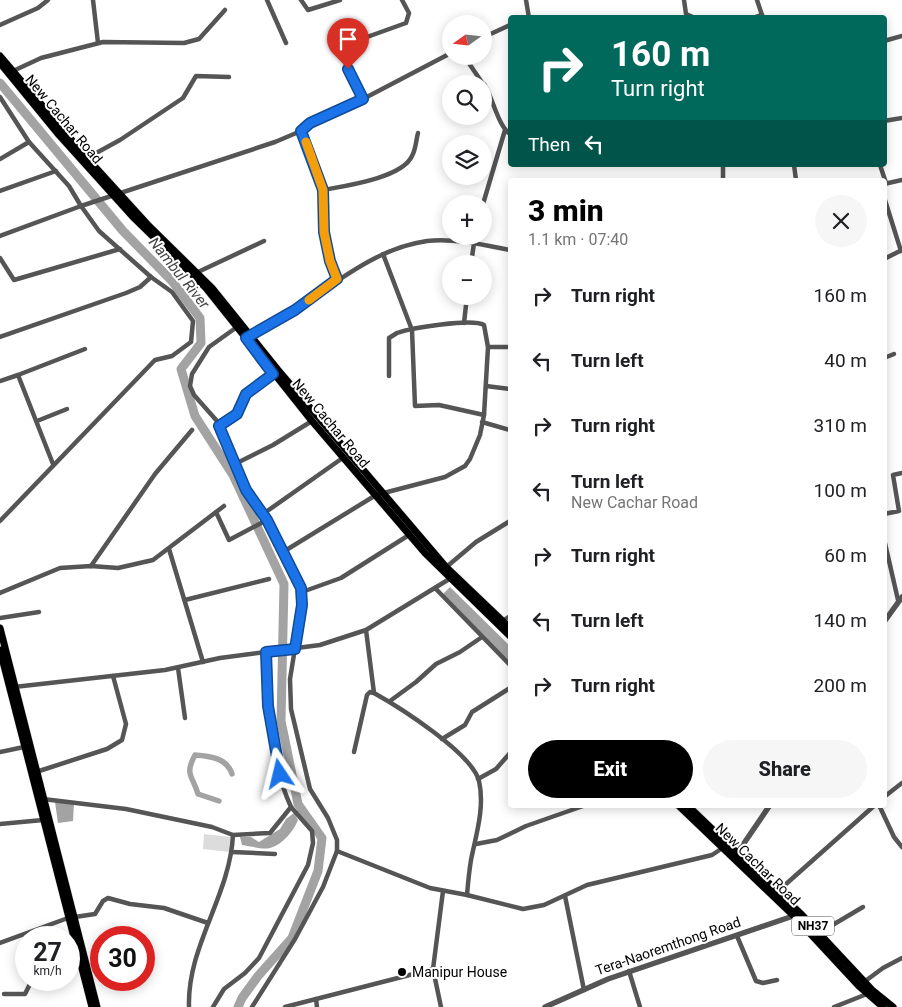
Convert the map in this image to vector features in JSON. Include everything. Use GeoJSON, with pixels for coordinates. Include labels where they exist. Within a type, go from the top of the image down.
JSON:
{"type":"FeatureCollection","features":[{"type":"Feature","properties":{"kind":"main road","name":"New Cachar Road"},"geometry":{"type":"LineString","coordinates":[[0,56],[59,134],[116,194],[198,272],[306,408],[346,455],[376,496],[409,535],[444,569]]}},
{"type":"Feature","properties":{"kind":"main road","name":"New Cachar Road"},"geometry":{"type":"LineString","coordinates":[[0,63],[11,72],[87,158],[146,230],[206,288],[237,327],[248,336],[273,374],[306,408],[312,421],[384,493],[452,578],[500,622],[508,627]]}},
{"type":"Feature","properties":{"kind":"main road","name":"New Cachar Road"},"geometry":{"type":"LineString","coordinates":[[500,622],[508,633]]}},
{"type":"Feature","properties":{"kind":"main road"},"geometry":{"type":"LineString","coordinates":[[0,628],[24,747],[40,798],[92,1007]]}},
{"type":"Feature","properties":{"kind":"main road"},"geometry":{"type":"LineString","coordinates":[[0,650],[3,673],[12,687],[36,772],[43,820],[97,1007]]}},
{"type":"Feature","properties":{"kind":"main road","name":"New Cachar Road"},"geometry":{"type":"LineString","coordinates":[[682,808],[726,845]]}},
{"type":"Feature","properties":{"kind":"main road","name":"New Cachar Road"},"geometry":{"type":"LineString","coordinates":[[690,808],[775,893],[819,933],[864,982],[893,1007]]}},
{"type":"Feature","properties":{"kind":"main road","name":"New Cachar Road"},"geometry":{"type":"LineString","coordinates":[[798,915],[867,994],[883,1007]]}},
{"type":"Feature","properties":{"kind":"street"},"geometry":{"type":"LineString","coordinates":[[0,25],[38,8],[48,0]]}},
{"type":"Feature","properties":{"kind":"street"},"geometry":{"type":"LineString","coordinates":[[93,0],[98,43]]}},
{"type":"Feature","properties":{"kind":"street"},"geometry":{"type":"LineString","coordinates":[[267,0],[286,43]]}},
{"type":"Feature","properties":{"kind":"street"},"geometry":{"type":"LineString","coordinates":[[301,0],[308,10],[340,0]]}},
{"type":"Feature","properties":{"kind":"street"},"geometry":{"type":"LineString","coordinates":[[363,99],[341,54],[342,46],[406,23],[408,13],[402,0]]}},
{"type":"Feature","properties":{"kind":"street"},"geometry":{"type":"LineString","coordinates":[[526,0],[528,15]]}},
{"type":"Feature","properties":{"kind":"street"},"geometry":{"type":"LineString","coordinates":[[684,0],[686,14],[688,15]]}},
{"type":"Feature","properties":{"kind":"street"},"geometry":{"type":"LineString","coordinates":[[758,0],[762,15]]}},
{"type":"Feature","properties":{"kind":"street"},"geometry":{"type":"LineString","coordinates":[[11,72],[41,58],[98,43],[184,43],[199,39],[225,10]]}},
{"type":"Feature","properties":{"kind":"street"},"geometry":{"type":"LineString","coordinates":[[492,33],[508,26]]}},
{"type":"Feature","properties":{"kind":"street"},"geometry":{"type":"LineString","coordinates":[[887,40],[902,36]]}},
{"type":"Feature","properties":{"kind":"street"},"geometry":{"type":"LineString","coordinates":[[0,236],[81,206],[187,172],[301,131],[310,123],[363,99],[442,58]]}},
{"type":"Feature","properties":{"kind":"street"},"geometry":{"type":"LineString","coordinates":[[87,158],[120,140],[183,98],[196,76],[229,77]]}},
{"type":"Feature","properties":{"kind":"street"},"geometry":{"type":"LineString","coordinates":[[0,98],[29,142],[56,171],[99,232],[151,277],[172,292],[193,321],[191,342],[172,356],[155,360],[0,521]]}},
{"type":"Feature","properties":{"kind":"street"},"geometry":{"type":"LineString","coordinates":[[492,98],[505,130],[508,132]]}},
{"type":"Feature","properties":{"kind":"street"},"geometry":{"type":"LineString","coordinates":[[0,111],[7,108]]}},
{"type":"Feature","properties":{"kind":"street"},"geometry":{"type":"LineString","coordinates":[[887,120],[902,118]]}},
{"type":"Feature","properties":{"kind":"street"},"geometry":{"type":"LineString","coordinates":[[486,195],[505,130]]}},
{"type":"Feature","properties":{"kind":"street"},"geometry":{"type":"LineString","coordinates":[[301,131],[323,190],[324,232],[330,261],[337,279]]}},
{"type":"Feature","properties":{"kind":"street"},"geometry":{"type":"LineString","coordinates":[[323,190],[368,182],[404,165],[413,155],[418,133]]}},
{"type":"Feature","properties":{"kind":"street"},"geometry":{"type":"LineString","coordinates":[[0,159],[29,142]]}},
{"type":"Feature","properties":{"kind":"street"},"geometry":{"type":"LineString","coordinates":[[0,191],[56,171]]}},
{"type":"Feature","properties":{"kind":"street"},"geometry":{"type":"LineString","coordinates":[[887,184],[902,180]]}},
{"type":"Feature","properties":{"kind":"street"},"geometry":{"type":"LineString","coordinates":[[887,206],[902,251],[887,258]]}},
{"type":"Feature","properties":{"kind":"street"},"geometry":{"type":"LineString","coordinates":[[198,272],[264,241]]}},
{"type":"Feature","properties":{"kind":"street"},"geometry":{"type":"LineString","coordinates":[[248,336],[295,310],[337,279],[384,254],[429,241],[442,242]]}},
{"type":"Feature","properties":{"kind":"street"},"geometry":{"type":"LineString","coordinates":[[484,245],[508,250]]}},
{"type":"Feature","properties":{"kind":"street"},"geometry":{"type":"LineString","coordinates":[[0,258],[12,280],[14,280],[120,250]]}},
{"type":"Feature","properties":{"kind":"street"},"geometry":{"type":"LineString","coordinates":[[384,254],[412,330],[415,406],[439,405],[484,415]]}},
{"type":"Feature","properties":{"kind":"street"},"geometry":{"type":"LineString","coordinates":[[0,337],[126,293],[140,287],[151,277]]}},
{"type":"Feature","properties":{"kind":"street"},"geometry":{"type":"LineString","coordinates":[[464,323],[466,305]]}},
{"type":"Feature","properties":{"kind":"street"},"geometry":{"type":"LineString","coordinates":[[283,552],[376,496],[445,477],[459,470],[470,459],[484,415],[488,347],[484,324],[479,322],[464,323],[397,333],[389,338],[389,376]]}},
{"type":"Feature","properties":{"kind":"street"},"geometry":{"type":"LineString","coordinates":[[237,327],[209,348],[191,378],[192,392],[213,415],[249,496],[264,514],[302,592],[290,696],[296,735],[310,789],[334,828],[337,851],[323,887],[295,938],[252,1007]]}},
{"type":"Feature","properties":{"kind":"street"},"geometry":{"type":"LineString","coordinates":[[488,347],[508,346]]}},
{"type":"Feature","properties":{"kind":"street"},"geometry":{"type":"LineString","coordinates":[[0,381],[85,349]]}},
{"type":"Feature","properties":{"kind":"street"},"geometry":{"type":"LineString","coordinates":[[887,357],[894,354]]}},
{"type":"Feature","properties":{"kind":"street"},"geometry":{"type":"LineString","coordinates":[[219,426],[237,414],[246,394],[273,374]]}},
{"type":"Feature","properties":{"kind":"street"},"geometry":{"type":"LineString","coordinates":[[18,375],[53,464]]}},
{"type":"Feature","properties":{"kind":"street"},"geometry":{"type":"LineString","coordinates":[[486,386],[508,389]]}},
{"type":"Feature","properties":{"kind":"street"},"geometry":{"type":"LineString","coordinates":[[37,421],[67,409]]}},
{"type":"Feature","properties":{"kind":"street"},"geometry":{"type":"LineString","coordinates":[[235,464],[273,446],[312,421]]}},
{"type":"Feature","properties":{"kind":"street"},"geometry":{"type":"LineString","coordinates":[[482,422],[508,429]]}},
{"type":"Feature","properties":{"kind":"street"},"geometry":{"type":"LineString","coordinates":[[91,566],[155,474],[192,430]]}},
{"type":"Feature","properties":{"kind":"street"},"geometry":{"type":"LineString","coordinates":[[264,514],[346,455]]}},
{"type":"Feature","properties":{"kind":"street"},"geometry":{"type":"LineString","coordinates":[[887,513],[899,511],[893,475],[902,473]]}},
{"type":"Feature","properties":{"kind":"street"},"geometry":{"type":"LineString","coordinates":[[0,593],[53,570],[68,566],[127,568],[153,560],[224,506]]}},
{"type":"Feature","properties":{"kind":"street"},"geometry":{"type":"LineString","coordinates":[[216,512],[229,540],[266,521]]}},
{"type":"Feature","properties":{"kind":"street"},"geometry":{"type":"LineString","coordinates":[[444,569],[476,542],[508,522]]}},
{"type":"Feature","properties":{"kind":"street"},"geometry":{"type":"LineString","coordinates":[[302,592],[341,578],[409,535]]}},
{"type":"Feature","properties":{"kind":"street"},"geometry":{"type":"LineString","coordinates":[[169,549],[203,662]]}},
{"type":"Feature","properties":{"kind":"street"},"geometry":{"type":"LineString","coordinates":[[887,565],[900,599],[887,618]]}},
{"type":"Feature","properties":{"kind":"street"},"geometry":{"type":"LineString","coordinates":[[12,687],[178,668],[203,662],[320,644],[366,630],[452,578]]}},
{"type":"Feature","properties":{"kind":"street"},"geometry":{"type":"LineString","coordinates":[[185,600],[269,579]]}},
{"type":"Feature","properties":{"kind":"street"},"geometry":{"type":"LineString","coordinates":[[435,588],[508,663]]}},
{"type":"Feature","properties":{"kind":"street"},"geometry":{"type":"LineString","coordinates":[[0,618],[39,612]]}},
{"type":"Feature","properties":{"kind":"street"},"geometry":{"type":"LineString","coordinates":[[500,622],[508,617]]}},
{"type":"Feature","properties":{"kind":"street"},"geometry":{"type":"LineString","coordinates":[[366,630],[374,693]]}},
{"type":"Feature","properties":{"kind":"street"},"geometry":{"type":"LineString","coordinates":[[390,701],[436,664],[460,652],[482,637]]}},
{"type":"Feature","properties":{"kind":"street"},"geometry":{"type":"LineString","coordinates":[[213,1007],[224,989],[245,974],[259,958],[308,865],[313,843],[312,831],[290,807],[277,763],[268,706],[266,652]]}},
{"type":"Feature","properties":{"kind":"street"},"geometry":{"type":"LineString","coordinates":[[178,668],[185,718]]}},
{"type":"Feature","properties":{"kind":"street"},"geometry":{"type":"LineString","coordinates":[[36,772],[107,749],[122,740],[126,724],[113,676]]}},
{"type":"Feature","properties":{"kind":"street"},"geometry":{"type":"LineString","coordinates":[[442,740],[465,725],[472,712],[508,689]]}},
{"type":"Feature","properties":{"kind":"street"},"geometry":{"type":"LineString","coordinates":[[354,752],[367,695],[370,692],[390,701],[416,717],[472,767],[478,779],[480,797],[476,844],[471,860],[467,895]]}},
{"type":"Feature","properties":{"kind":"street"},"geometry":{"type":"LineString","coordinates":[[0,752],[24,747]]}},
{"type":"Feature","properties":{"kind":"street"},"geometry":{"type":"LineString","coordinates":[[478,779],[496,769],[508,755]]}},
{"type":"Feature","properties":{"kind":"street"},"geometry":{"type":"LineString","coordinates":[[887,795],[902,783]]}},
{"type":"Feature","properties":{"kind":"street"},"geometry":{"type":"LineString","coordinates":[[40,798],[126,809],[212,827],[233,835],[270,833],[290,807]]}},
{"type":"Feature","properties":{"kind":"street"},"geometry":{"type":"LineString","coordinates":[[476,844],[497,840],[526,826],[577,808]]}},
{"type":"Feature","properties":{"kind":"street"},"geometry":{"type":"LineString","coordinates":[[736,855],[768,808]]}},
{"type":"Feature","properties":{"kind":"street"},"geometry":{"type":"LineString","coordinates":[[775,893],[872,808]]}},
{"type":"Feature","properties":{"kind":"street"},"geometry":{"type":"LineString","coordinates":[[880,808],[894,837],[902,847]]}},
{"type":"Feature","properties":{"kind":"street"},"geometry":{"type":"LineString","coordinates":[[0,824],[43,820]]}},
{"type":"Feature","properties":{"kind":"street"},"geometry":{"type":"LineString","coordinates":[[189,1007],[193,965],[227,876],[233,835]]}},
{"type":"Feature","properties":{"kind":"street"},"geometry":{"type":"LineString","coordinates":[[337,851],[443,892],[467,895],[523,909],[534,908],[587,885],[703,858],[715,854],[726,845]]}},
{"type":"Feature","properties":{"kind":"street"},"geometry":{"type":"LineString","coordinates":[[232,852],[275,854]]}},
{"type":"Feature","properties":{"kind":"street"},"geometry":{"type":"LineString","coordinates":[[440,1007],[432,969],[443,892]]}},
{"type":"Feature","properties":{"kind":"street"},"geometry":{"type":"LineString","coordinates":[[565,896],[584,990]]}},
{"type":"Feature","properties":{"kind":"street"},"geometry":{"type":"LineString","coordinates":[[0,943],[71,918],[97,913],[103,902],[108,898],[134,905],[164,908],[208,923]]}},
{"type":"Feature","properties":{"kind":"street"},"geometry":{"type":"LineString","coordinates":[[819,933],[863,907]]}},
{"type":"Feature","properties":{"kind":"street","name":"Tera-Naoremthong Road"},"geometry":{"type":"LineString","coordinates":[[545,1007],[629,971],[798,915]]}},
{"type":"Feature","properties":{"kind":"street"},"geometry":{"type":"LineString","coordinates":[[737,936],[756,981],[763,983],[777,980]]}},
{"type":"Feature","properties":{"kind":"street"},"geometry":{"type":"LineString","coordinates":[[864,982],[883,968],[902,958]]}},
{"type":"Feature","properties":{"kind":"street"},"geometry":{"type":"LineString","coordinates":[[285,1007],[432,969]]}},
{"type":"Feature","properties":{"kind":"street"},"geometry":{"type":"LineString","coordinates":[[629,971],[640,1007]]}},
{"type":"Feature","properties":{"kind":"street"},"geometry":{"type":"LineString","coordinates":[[4,994],[25,994],[26,991]]}},
{"type":"Feature","properties":{"kind":"street"},"geometry":{"type":"LineString","coordinates":[[834,1007],[867,994]]}},
{"type":"Feature","properties":{"kind":"street"},"geometry":{"type":"LineString","coordinates":[[316,1000],[317,1007]]}},
{"type":"Feature","properties":{"kind":"shaded area"},"geometry":{"type":"Polygon","coordinates":[[[450,587],[508,644],[508,661],[443,594],[450,587]]]}},
{"type":"Feature","properties":{"kind":"shaded area"},"geometry":{"type":"Polygon","coordinates":[[[55,802],[74,802],[73,821],[58,823],[55,802]]]}},
{"type":"Feature","properties":{"kind":"shaded area"},"geometry":{"type":"Polygon","coordinates":[[[294,813],[298,820],[287,837],[279,844],[270,848],[242,845],[240,837],[251,837],[259,842],[280,829],[286,819],[294,813]]]}},
{"type":"Feature","properties":{"kind":"shaded area"},"geometry":{"type":"Polygon","coordinates":[[[204,834],[231,837],[230,852],[203,849],[204,834]]]}},
{"type":"Feature","properties":{"kind":"waterway","name":"Nambul River"},"geometry":{"type":"LineString","coordinates":[[0,83],[123,231],[172,281],[200,318],[201,343],[181,369],[195,416],[233,475],[284,584],[281,721],[298,804],[322,838],[318,871],[292,938],[258,976],[242,998],[238,1007]]}},
{"type":"Feature","properties":{"kind":"waterway"},"geometry":{"type":"LineString","coordinates":[[219,801],[198,794],[190,775],[190,767],[195,755],[212,757],[222,761],[232,774]]}},
{"type":"Feature","properties":{"kind":"slow traffic"},"geometry":{"type":"LineString","coordinates":[[306,142],[323,190],[324,232],[330,261],[337,279],[309,300]]}},
{"type":"Feature","properties":{"kind":"place","name":"Manipur House"},"geometry":{"type":"Point","coordinates":[402,972]}},
{"type":"Feature","properties":{"kind":"route"},"geometry":{"type":"LineString","coordinates":[[280,774],[268,706],[266,652],[295,649],[302,605],[301,588],[296,574],[264,514],[252,502],[219,426],[237,414],[246,394],[273,374],[246,338],[295,310],[337,279],[330,261],[324,232],[323,190],[301,131],[310,123],[363,99],[348,69]]}}]}
